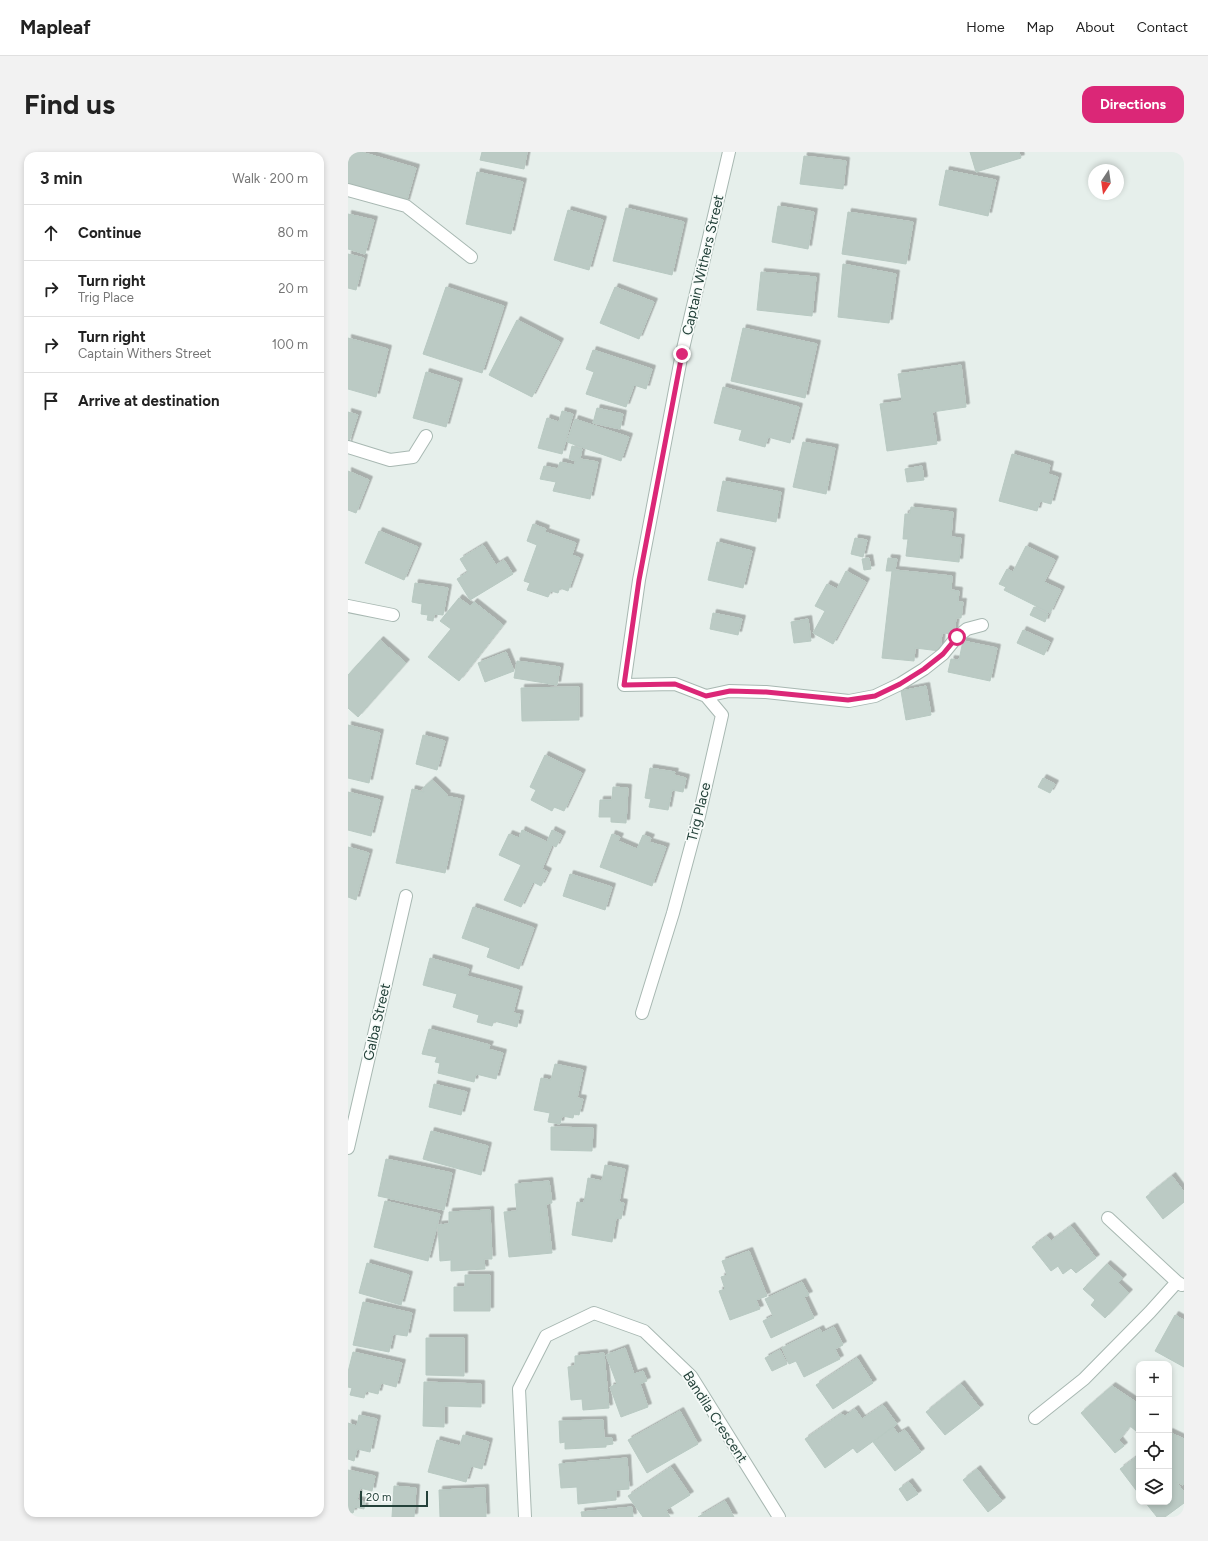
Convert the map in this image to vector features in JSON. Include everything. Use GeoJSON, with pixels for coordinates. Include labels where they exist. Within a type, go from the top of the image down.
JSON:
{"type":"FeatureCollection","features":[{"type":"Feature","properties":{"kind":"street","name":"Captain Withers Street"},"geometry":{"type":"LineString","coordinates":[[624,685],[639,580],[682,354],[729,152]]}},
{"type":"Feature","properties":{"kind":"street"},"geometry":{"type":"LineString","coordinates":[[348,190],[406,206],[471,257]]}},
{"type":"Feature","properties":{"kind":"street"},"geometry":{"type":"LineString","coordinates":[[348,447],[390,460],[413,457],[426,436]]}},
{"type":"Feature","properties":{"kind":"street"},"geometry":{"type":"LineString","coordinates":[[348,606],[393,615]]}},
{"type":"Feature","properties":{"kind":"street"},"geometry":{"type":"LineString","coordinates":[[706,696],[730,691],[766,692],[848,700],[875,696],[900,684],[924,669],[943,654],[957,637],[967,629],[982,625]]}},
{"type":"Feature","properties":{"kind":"street","name":"Trig Place"},"geometry":{"type":"LineString","coordinates":[[624,685],[675,684],[706,696],[722,715],[699,816],[674,913],[642,1013]]}},
{"type":"Feature","properties":{"kind":"street","name":"Galba Street"},"geometry":{"type":"LineString","coordinates":[[348,1148],[406,896]]}},
{"type":"Feature","properties":{"kind":"street"},"geometry":{"type":"LineString","coordinates":[[1035,1418],[1084,1378],[1180,1284],[1108,1218]]}},
{"type":"Feature","properties":{"kind":"street","name":"Bandila Crescent"},"geometry":{"type":"LineString","coordinates":[[525,1517],[519,1389],[546,1336],[594,1313],[644,1331],[691,1376],[779,1517]]}},
{"type":"Feature","properties":{"kind":"building"},"geometry":{"type":"Polygon","coordinates":[[[348,152],[361,152],[416,168],[406,203],[348,187],[348,152]]]}},
{"type":"Feature","properties":{"kind":"building"},"geometry":{"type":"Polygon","coordinates":[[[482,152],[527,152],[524,169],[480,160],[482,152]]]}},
{"type":"Feature","properties":{"kind":"building"},"geometry":{"type":"Polygon","coordinates":[[[970,152],[1019,152],[1021,158],[976,172],[970,152]]]}},
{"type":"Feature","properties":{"kind":"building"},"geometry":{"type":"Polygon","coordinates":[[[804,156],[846,161],[843,189],[800,184],[804,156]]]}},
{"type":"Feature","properties":{"kind":"building"},"geometry":{"type":"Polygon","coordinates":[[[946,170],[996,180],[988,216],[939,205],[946,170]]]}},
{"type":"Feature","properties":{"kind":"building"},"geometry":{"type":"Polygon","coordinates":[[[477,172],[523,182],[511,234],[466,224],[477,172]]]}},
{"type":"Feature","properties":{"kind":"building"},"geometry":{"type":"Polygon","coordinates":[[[778,206],[814,212],[808,249],[772,242],[778,206]]]}},
{"type":"Feature","properties":{"kind":"building"},"geometry":{"type":"Polygon","coordinates":[[[626,208],[684,222],[672,275],[613,261],[626,208]]]}},
{"type":"Feature","properties":{"kind":"building"},"geometry":{"type":"Polygon","coordinates":[[[568,210],[603,220],[589,270],[554,260],[568,210]]]}},
{"type":"Feature","properties":{"kind":"building"},"geometry":{"type":"Polygon","coordinates":[[[848,212],[913,222],[906,264],[842,254],[848,212]]]}},
{"type":"Feature","properties":{"kind":"building"},"geometry":{"type":"Polygon","coordinates":[[[348,214],[374,220],[365,254],[348,249],[348,214]]]}},
{"type":"Feature","properties":{"kind":"building"},"geometry":{"type":"Polygon","coordinates":[[[348,254],[364,258],[356,290],[348,288],[348,254]]]}},
{"type":"Feature","properties":{"kind":"building"},"geometry":{"type":"Polygon","coordinates":[[[843,264],[896,274],[889,323],[838,317],[843,264]]]}},
{"type":"Feature","properties":{"kind":"building"},"geometry":{"type":"Polygon","coordinates":[[[761,272],[816,277],[812,316],[757,310],[761,272]]]}},
{"type":"Feature","properties":{"kind":"building"},"geometry":{"type":"Polygon","coordinates":[[[446,287],[504,306],[482,373],[423,354],[446,287]]]}},
{"type":"Feature","properties":{"kind":"building"},"geometry":{"type":"Polygon","coordinates":[[[615,287],[654,302],[639,339],[600,323],[615,287]]]}},
{"type":"Feature","properties":{"kind":"building"},"geometry":{"type":"Polygon","coordinates":[[[517,320],[560,342],[532,397],[489,375],[517,320]]]}},
{"type":"Feature","properties":{"kind":"building"},"geometry":{"type":"Polygon","coordinates":[[[743,328],[817,344],[805,398],[731,381],[743,328]]]}},
{"type":"Feature","properties":{"kind":"building"},"geometry":{"type":"Polygon","coordinates":[[[348,338],[388,349],[376,397],[348,389],[348,338]]]}},
{"type":"Feature","properties":{"kind":"building"},"geometry":{"type":"Polygon","coordinates":[[[593,350],[652,369],[646,389],[634,385],[626,407],[586,394],[594,372],[586,369],[593,350]]]}},
{"type":"Feature","properties":{"kind":"building"},"geometry":{"type":"Polygon","coordinates":[[[961,365],[966,407],[932,412],[937,444],[887,451],[880,404],[902,401],[898,374],[961,365]]]}},
{"type":"Feature","properties":{"kind":"building"},"geometry":{"type":"Polygon","coordinates":[[[426,372],[459,382],[446,427],[413,418],[426,372]]]}},
{"type":"Feature","properties":{"kind":"building"},"geometry":{"type":"Polygon","coordinates":[[[723,387],[799,407],[790,443],[768,437],[765,447],[739,440],[742,430],[714,423],[723,387]]]}},
{"type":"Feature","properties":{"kind":"building"},"geometry":{"type":"Polygon","coordinates":[[[597,408],[623,414],[620,429],[593,423],[597,408]]]}},
{"type":"Feature","properties":{"kind":"building"},"geometry":{"type":"Polygon","coordinates":[[[562,411],[573,414],[562,454],[538,448],[547,418],[559,422],[562,411]]]}},
{"type":"Feature","properties":{"kind":"building"},"geometry":{"type":"Polygon","coordinates":[[[348,412],[358,415],[348,445],[348,412]]]}},
{"type":"Feature","properties":{"kind":"building"},"geometry":{"type":"Polygon","coordinates":[[[575,419],[629,437],[621,461],[567,442],[575,419]]]}},
{"type":"Feature","properties":{"kind":"building"},"geometry":{"type":"Polygon","coordinates":[[[803,442],[835,448],[826,494],[793,487],[803,442]]]}},
{"type":"Feature","properties":{"kind":"building"},"geometry":{"type":"Polygon","coordinates":[[[572,446],[582,449],[580,459],[598,462],[590,499],[553,491],[556,482],[540,479],[544,466],[558,469],[560,462],[574,465],[576,461],[569,459],[572,446]]]}},
{"type":"Feature","properties":{"kind":"building"},"geometry":{"type":"Polygon","coordinates":[[[1012,454],[1050,465],[1048,474],[1058,477],[1051,504],[1040,501],[1037,511],[999,501],[1012,454]]]}},
{"type":"Feature","properties":{"kind":"building"},"geometry":{"type":"Polygon","coordinates":[[[922,466],[924,480],[907,482],[905,469],[922,466]]]}},
{"type":"Feature","properties":{"kind":"building"},"geometry":{"type":"Polygon","coordinates":[[[348,471],[369,480],[356,513],[348,510],[348,471]]]}},
{"type":"Feature","properties":{"kind":"building"},"geometry":{"type":"Polygon","coordinates":[[[723,481],[781,492],[776,522],[717,511],[723,481]]]}},
{"type":"Feature","properties":{"kind":"building"},"geometry":{"type":"Polygon","coordinates":[[[911,507],[953,512],[951,537],[961,538],[959,562],[906,556],[908,539],[903,539],[905,514],[910,514],[911,507]]]}},
{"type":"Feature","properties":{"kind":"building"},"geometry":{"type":"Polygon","coordinates":[[[533,524],[546,529],[545,532],[576,543],[572,555],[580,558],[568,591],[560,588],[558,593],[551,591],[548,597],[527,590],[530,583],[524,581],[537,545],[527,541],[533,524]]]}},
{"type":"Feature","properties":{"kind":"building"},"geometry":{"type":"Polygon","coordinates":[[[379,531],[418,547],[404,580],[365,563],[379,531]]]}},
{"type":"Feature","properties":{"kind":"building"},"geometry":{"type":"Polygon","coordinates":[[[855,538],[867,540],[863,557],[851,554],[855,538]]]}},
{"type":"Feature","properties":{"kind":"building"},"geometry":{"type":"Polygon","coordinates":[[[717,542],[752,551],[743,588],[708,580],[717,542]]]}},
{"type":"Feature","properties":{"kind":"building"},"geometry":{"type":"Polygon","coordinates":[[[483,545],[496,565],[504,560],[513,574],[470,600],[457,579],[468,572],[460,559],[483,545]]]}},
{"type":"Feature","properties":{"kind":"building"},"geometry":{"type":"Polygon","coordinates":[[[1026,546],[1055,560],[1044,582],[1061,590],[1050,613],[1004,590],[1006,587],[999,584],[1007,569],[1013,572],[1026,546]]]}},
{"type":"Feature","properties":{"kind":"building"},"geometry":{"type":"Polygon","coordinates":[[[869,558],[871,569],[864,570],[862,559],[869,558]]]}},
{"type":"Feature","properties":{"kind":"building"},"geometry":{"type":"Polygon","coordinates":[[[888,558],[897,559],[895,570],[952,576],[951,590],[959,591],[958,602],[963,602],[961,618],[956,618],[954,634],[942,633],[940,651],[915,648],[914,661],[882,658],[892,571],[886,571],[888,558]]]}},
{"type":"Feature","properties":{"kind":"building"},"geometry":{"type":"Polygon","coordinates":[[[846,571],[866,582],[833,644],[813,633],[825,611],[815,606],[827,584],[837,589],[846,571]]]}},
{"type":"Feature","properties":{"kind":"building"},"geometry":{"type":"Polygon","coordinates":[[[415,583],[448,588],[443,615],[434,614],[433,621],[427,620],[428,615],[421,614],[422,604],[412,602],[415,583]]]}},
{"type":"Feature","properties":{"kind":"building"},"geometry":{"type":"Polygon","coordinates":[[[459,598],[470,606],[474,602],[503,625],[459,681],[428,657],[451,629],[440,621],[459,598]]]}},
{"type":"Feature","properties":{"kind":"building"},"geometry":{"type":"Polygon","coordinates":[[[1034,607],[1048,614],[1045,622],[1030,615],[1034,607]]]}},
{"type":"Feature","properties":{"kind":"building"},"geometry":{"type":"Polygon","coordinates":[[[713,613],[742,619],[738,635],[710,629],[713,613]]]}},
{"type":"Feature","properties":{"kind":"building"},"geometry":{"type":"Polygon","coordinates":[[[808,619],[811,641],[794,643],[791,622],[808,619]]]}},
{"type":"Feature","properties":{"kind":"building"},"geometry":{"type":"Polygon","coordinates":[[[1023,630],[1050,642],[1044,655],[1017,643],[1023,630]]]}},
{"type":"Feature","properties":{"kind":"building"},"geometry":{"type":"Polygon","coordinates":[[[380,640],[406,663],[358,717],[348,708],[348,675],[380,640]]]}},
{"type":"Feature","properties":{"kind":"building"},"geometry":{"type":"Polygon","coordinates":[[[963,641],[997,648],[990,681],[948,672],[951,659],[959,660],[963,641]]]}},
{"type":"Feature","properties":{"kind":"building"},"geometry":{"type":"Polygon","coordinates":[[[506,652],[514,671],[485,682],[478,663],[506,652]]]}},
{"type":"Feature","properties":{"kind":"building"},"geometry":{"type":"Polygon","coordinates":[[[517,661],[560,667],[557,685],[514,678],[517,661]]]}},
{"type":"Feature","properties":{"kind":"building"},"geometry":{"type":"Polygon","coordinates":[[[926,686],[931,715],[906,720],[901,691],[926,686]]]}},
{"type":"Feature","properties":{"kind":"building"},"geometry":{"type":"Polygon","coordinates":[[[579,687],[579,720],[522,721],[521,688],[579,687]]]}},
{"type":"Feature","properties":{"kind":"building"},"geometry":{"type":"Polygon","coordinates":[[[348,725],[380,733],[369,783],[348,778],[348,725]]]}},
{"type":"Feature","properties":{"kind":"building"},"geometry":{"type":"Polygon","coordinates":[[[423,735],[445,741],[437,770],[416,764],[423,735]]]}},
{"type":"Feature","properties":{"kind":"building"},"geometry":{"type":"Polygon","coordinates":[[[545,755],[582,773],[564,811],[554,807],[552,811],[531,800],[536,790],[530,787],[545,755]]]}},
{"type":"Feature","properties":{"kind":"building"},"geometry":{"type":"Polygon","coordinates":[[[650,768],[675,772],[674,775],[686,778],[683,792],[672,790],[668,810],[649,807],[651,799],[645,798],[650,768]]]}},
{"type":"Feature","properties":{"kind":"building"},"geometry":{"type":"Polygon","coordinates":[[[1043,778],[1055,784],[1050,793],[1038,787],[1043,778]]]}},
{"type":"Feature","properties":{"kind":"building"},"geometry":{"type":"Polygon","coordinates":[[[432,780],[447,794],[446,796],[461,799],[445,873],[396,863],[412,789],[424,792],[422,789],[432,780]]]}},
{"type":"Feature","properties":{"kind":"building"},"geometry":{"type":"Polygon","coordinates":[[[613,787],[628,788],[626,823],[611,822],[611,817],[599,817],[600,800],[612,800],[613,787]]]}},
{"type":"Feature","properties":{"kind":"building"},"geometry":{"type":"Polygon","coordinates":[[[348,792],[380,800],[371,836],[348,830],[348,792]]]}},
{"type":"Feature","properties":{"kind":"building"},"geometry":{"type":"Polygon","coordinates":[[[522,830],[547,842],[552,830],[562,835],[556,847],[552,845],[542,869],[548,872],[541,886],[533,882],[521,907],[504,900],[521,865],[499,855],[509,834],[519,838],[522,830]]]}},
{"type":"Feature","properties":{"kind":"building"},"geometry":{"type":"Polygon","coordinates":[[[612,834],[620,837],[618,841],[637,849],[643,835],[651,838],[649,842],[666,847],[652,886],[600,867],[612,834]]]}},
{"type":"Feature","properties":{"kind":"building"},"geometry":{"type":"Polygon","coordinates":[[[348,847],[369,853],[356,900],[348,897],[348,847]]]}},
{"type":"Feature","properties":{"kind":"building"},"geometry":{"type":"Polygon","coordinates":[[[570,874],[612,887],[605,910],[563,896],[570,874]]]}},
{"type":"Feature","properties":{"kind":"building"},"geometry":{"type":"Polygon","coordinates":[[[473,907],[534,928],[519,969],[487,957],[490,948],[462,938],[473,907]]]}},
{"type":"Feature","properties":{"kind":"building"},"geometry":{"type":"Polygon","coordinates":[[[430,958],[469,969],[467,976],[519,990],[513,1013],[520,1014],[517,1027],[494,1021],[492,1026],[477,1022],[479,1015],[453,1007],[457,994],[423,985],[430,958]]]}},
{"type":"Feature","properties":{"kind":"building"},"geometry":{"type":"Polygon","coordinates":[[[429,1029],[490,1045],[488,1049],[503,1053],[496,1079],[476,1074],[474,1082],[438,1073],[440,1063],[435,1062],[437,1057],[422,1054],[429,1029]]]}},
{"type":"Feature","properties":{"kind":"building"},"geometry":{"type":"Polygon","coordinates":[[[555,1064],[583,1070],[577,1098],[583,1099],[579,1115],[574,1114],[573,1118],[562,1116],[560,1124],[548,1122],[550,1113],[534,1110],[541,1078],[551,1080],[555,1064]]]}},
{"type":"Feature","properties":{"kind":"building"},"geometry":{"type":"Polygon","coordinates":[[[434,1084],[467,1092],[461,1115],[429,1107],[434,1084]]]}},
{"type":"Feature","properties":{"kind":"building"},"geometry":{"type":"Polygon","coordinates":[[[551,1127],[593,1128],[592,1151],[551,1150],[551,1127]]]}},
{"type":"Feature","properties":{"kind":"building"},"geometry":{"type":"Polygon","coordinates":[[[431,1131],[488,1146],[481,1175],[423,1159],[431,1131]]]}},
{"type":"Feature","properties":{"kind":"building"},"geometry":{"type":"Polygon","coordinates":[[[386,1159],[452,1173],[444,1210],[378,1196],[386,1159]]]}},
{"type":"Feature","properties":{"kind":"building"},"geometry":{"type":"Polygon","coordinates":[[[605,1165],[625,1169],[619,1202],[624,1203],[621,1219],[616,1218],[612,1242],[572,1235],[577,1202],[584,1203],[588,1178],[602,1181],[605,1165]]]}},
{"type":"Feature","properties":{"kind":"building"},"geometry":{"type":"Polygon","coordinates":[[[1172,1176],[1184,1192],[1184,1202],[1163,1219],[1146,1197],[1172,1176]]]}},
{"type":"Feature","properties":{"kind":"building"},"geometry":{"type":"Polygon","coordinates":[[[549,1181],[552,1203],[546,1204],[552,1253],[509,1257],[504,1212],[517,1211],[515,1184],[549,1181]]]}},
{"type":"Feature","properties":{"kind":"building"},"geometry":{"type":"Polygon","coordinates":[[[385,1201],[440,1214],[428,1261],[374,1247],[385,1201]]]}},
{"type":"Feature","properties":{"kind":"building"},"geometry":{"type":"Polygon","coordinates":[[[490,1210],[492,1259],[484,1259],[485,1269],[451,1271],[451,1260],[440,1261],[438,1225],[449,1224],[449,1212],[490,1210]]]}},
{"type":"Feature","properties":{"kind":"building"},"geometry":{"type":"Polygon","coordinates":[[[1071,1226],[1096,1258],[1076,1273],[1071,1268],[1063,1274],[1058,1266],[1051,1271],[1032,1247],[1047,1236],[1051,1241],[1071,1226]]]}},
{"type":"Feature","properties":{"kind":"building"},"geometry":{"type":"Polygon","coordinates":[[[749,1251],[767,1296],[756,1300],[760,1309],[730,1320],[719,1291],[725,1289],[721,1277],[727,1275],[722,1261],[749,1251]]]}},
{"type":"Feature","properties":{"kind":"building"},"geometry":{"type":"Polygon","coordinates":[[[367,1263],[409,1275],[401,1305],[359,1293],[367,1263]]]}},
{"type":"Feature","properties":{"kind":"building"},"geometry":{"type":"Polygon","coordinates":[[[1107,1264],[1123,1278],[1118,1283],[1129,1293],[1105,1318],[1091,1305],[1095,1300],[1083,1289],[1107,1264]]]}},
{"type":"Feature","properties":{"kind":"building"},"geometry":{"type":"Polygon","coordinates":[[[465,1275],[490,1275],[490,1311],[454,1311],[454,1287],[465,1287],[465,1275]]]}},
{"type":"Feature","properties":{"kind":"building"},"geometry":{"type":"Polygon","coordinates":[[[802,1282],[809,1295],[804,1297],[814,1318],[771,1338],[763,1321],[773,1316],[765,1299],[802,1282]]]}},
{"type":"Feature","properties":{"kind":"building"},"geometry":{"type":"Polygon","coordinates":[[[363,1302],[412,1313],[407,1336],[393,1334],[389,1352],[353,1345],[363,1302]]]}},
{"type":"Feature","properties":{"kind":"building"},"geometry":{"type":"Polygon","coordinates":[[[1175,1315],[1184,1320],[1184,1367],[1155,1351],[1175,1315]]]}},
{"type":"Feature","properties":{"kind":"building"},"geometry":{"type":"Polygon","coordinates":[[[834,1327],[843,1345],[835,1349],[840,1359],[804,1377],[796,1361],[789,1364],[782,1348],[820,1329],[822,1333],[834,1327]]]}},
{"type":"Feature","properties":{"kind":"building"},"geometry":{"type":"Polygon","coordinates":[[[426,1338],[464,1338],[464,1376],[426,1375],[426,1338]]]}},
{"type":"Feature","properties":{"kind":"building"},"geometry":{"type":"Polygon","coordinates":[[[625,1348],[634,1374],[643,1371],[647,1381],[640,1384],[648,1407],[621,1417],[610,1387],[617,1384],[606,1355],[625,1348]]]}},
{"type":"Feature","properties":{"kind":"building"},"geometry":{"type":"Polygon","coordinates":[[[780,1350],[787,1364],[772,1371],[765,1358],[780,1350]]]}},
{"type":"Feature","properties":{"kind":"building"},"geometry":{"type":"Polygon","coordinates":[[[353,1352],[402,1363],[396,1387],[381,1383],[378,1394],[366,1391],[364,1398],[350,1395],[352,1388],[348,1387],[348,1372],[353,1352]]]}},
{"type":"Feature","properties":{"kind":"building"},"geometry":{"type":"Polygon","coordinates":[[[604,1353],[609,1408],[583,1410],[582,1399],[571,1400],[568,1367],[575,1366],[575,1356],[604,1353]]]}},
{"type":"Feature","properties":{"kind":"building"},"geometry":{"type":"Polygon","coordinates":[[[857,1358],[873,1383],[833,1409],[816,1385],[857,1358]]]}},
{"type":"Feature","properties":{"kind":"building"},"geometry":{"type":"Polygon","coordinates":[[[424,1382],[481,1384],[481,1407],[444,1406],[444,1427],[423,1426],[424,1382]]]}},
{"type":"Feature","properties":{"kind":"building"},"geometry":{"type":"Polygon","coordinates":[[[961,1384],[980,1408],[945,1435],[926,1412],[961,1384]]]}},
{"type":"Feature","properties":{"kind":"building"},"geometry":{"type":"Polygon","coordinates":[[[1112,1386],[1136,1402],[1136,1431],[1130,1426],[1119,1440],[1124,1446],[1115,1453],[1081,1413],[1112,1386]]]}},
{"type":"Feature","properties":{"kind":"building"},"geometry":{"type":"Polygon","coordinates":[[[883,1405],[897,1424],[857,1453],[853,1448],[825,1468],[805,1439],[841,1414],[845,1416],[855,1409],[862,1419],[883,1405]]]}},
{"type":"Feature","properties":{"kind":"building"},"geometry":{"type":"Polygon","coordinates":[[[680,1411],[698,1444],[647,1473],[628,1440],[680,1411]]]}},
{"type":"Feature","properties":{"kind":"building"},"geometry":{"type":"Polygon","coordinates":[[[359,1415],[377,1419],[370,1452],[357,1449],[354,1461],[348,1459],[348,1423],[357,1426],[359,1415]]]}},
{"type":"Feature","properties":{"kind":"building"},"geometry":{"type":"Polygon","coordinates":[[[603,1420],[604,1438],[612,1438],[613,1444],[606,1445],[606,1447],[565,1449],[565,1442],[560,1443],[559,1421],[603,1420]]]}},
{"type":"Feature","properties":{"kind":"building"},"geometry":{"type":"Polygon","coordinates":[[[893,1427],[898,1434],[905,1430],[921,1452],[895,1471],[873,1442],[893,1427]]]}},
{"type":"Feature","properties":{"kind":"building"},"geometry":{"type":"Polygon","coordinates":[[[1172,1433],[1184,1439],[1184,1483],[1183,1485],[1176,1482],[1184,1492],[1184,1503],[1165,1517],[1157,1517],[1147,1505],[1172,1505],[1172,1433]]]}},
{"type":"Feature","properties":{"kind":"building"},"geometry":{"type":"Polygon","coordinates":[[[463,1435],[489,1442],[482,1469],[471,1466],[466,1482],[428,1472],[437,1440],[460,1446],[463,1435]]]}},
{"type":"Feature","properties":{"kind":"building"},"geometry":{"type":"Polygon","coordinates":[[[1136,1457],[1136,1490],[1120,1469],[1136,1457]]]}},
{"type":"Feature","properties":{"kind":"building"},"geometry":{"type":"Polygon","coordinates":[[[627,1458],[629,1489],[616,1490],[616,1500],[578,1504],[577,1487],[561,1488],[559,1464],[627,1458]]]}},
{"type":"Feature","properties":{"kind":"building"},"geometry":{"type":"Polygon","coordinates":[[[671,1467],[690,1495],[666,1510],[670,1517],[643,1517],[628,1496],[671,1467]]]}},
{"type":"Feature","properties":{"kind":"building"},"geometry":{"type":"Polygon","coordinates":[[[977,1469],[1002,1501],[988,1512],[963,1480],[977,1469]]]}},
{"type":"Feature","properties":{"kind":"building"},"geometry":{"type":"Polygon","coordinates":[[[348,1470],[375,1476],[372,1491],[360,1488],[357,1500],[365,1502],[364,1509],[355,1507],[353,1513],[348,1512],[348,1470]]]}},
{"type":"Feature","properties":{"kind":"building"},"geometry":{"type":"Polygon","coordinates":[[[909,1482],[918,1494],[907,1501],[899,1489],[909,1482]]]}},
{"type":"Feature","properties":{"kind":"building"},"geometry":{"type":"Polygon","coordinates":[[[394,1486],[416,1488],[414,1517],[392,1517],[394,1486]]]}},
{"type":"Feature","properties":{"kind":"building"},"geometry":{"type":"Polygon","coordinates":[[[485,1488],[486,1517],[440,1517],[439,1490],[485,1488]]]}},
{"type":"Feature","properties":{"kind":"building"},"geometry":{"type":"Polygon","coordinates":[[[725,1501],[734,1517],[698,1517],[725,1501]]]}},
{"type":"Feature","properties":{"kind":"building"},"geometry":{"type":"Polygon","coordinates":[[[632,1507],[633,1517],[582,1517],[581,1512],[632,1507]]]}},
{"type":"Feature","properties":{"kind":"route"},"geometry":{"type":"LineString","coordinates":[[682,354],[639,580],[624,685],[675,684],[706,696],[730,691],[766,692],[812,698],[848,700],[875,696],[900,684],[924,669],[943,654],[957,637]]}}]}
